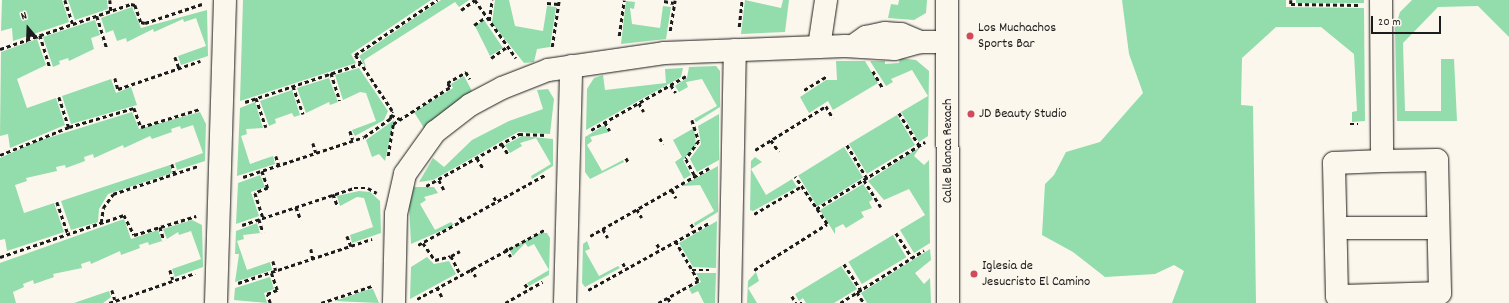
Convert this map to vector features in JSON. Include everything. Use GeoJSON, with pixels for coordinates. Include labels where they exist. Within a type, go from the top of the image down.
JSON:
{"type":"FeatureCollection","features":[{"type":"Feature","properties":{"kind":"street"},"geometry":{"type":"LineString","coordinates":[[819,47],[826,0]]}},
{"type":"Feature","properties":{"kind":"street","name":"Calle Blanca Rexach"},"geometry":{"type":"LineString","coordinates":[[947,0],[948,303]]}},
{"type":"Feature","properties":{"kind":"street"},"geometry":{"type":"LineString","coordinates":[[216,3],[216,303]]}},
{"type":"Feature","properties":{"kind":"street"},"geometry":{"type":"LineString","coordinates":[[1374,3],[1382,161]]}},
{"type":"Feature","properties":{"kind":"street"},"geometry":{"type":"LineString","coordinates":[[394,303],[398,200],[405,174],[426,141],[455,115],[490,94],[532,76],[571,66],[737,43],[819,47],[853,46],[866,37],[885,33],[901,34],[920,42],[947,42]]}},
{"type":"Feature","properties":{"kind":"street"},"geometry":{"type":"LineString","coordinates":[[730,303],[737,43]]}},
{"type":"Feature","properties":{"kind":"street"},"geometry":{"type":"LineString","coordinates":[[565,303],[571,66]]}},
{"type":"Feature","properties":{"kind":"street"},"geometry":{"type":"LineString","coordinates":[[1437,160],[1440,293],[1337,296],[1334,163],[1382,161],[1437,160]]}},
{"type":"Feature","properties":{"kind":"street"},"geometry":{"type":"LineString","coordinates":[[1336,228],[1438,228]]}},
{"type":"Feature","properties":{"kind":"path"},"geometry":{"type":"LineString","coordinates":[[65,0],[73,24]]}},
{"type":"Feature","properties":{"kind":"path"},"geometry":{"type":"LineString","coordinates":[[110,0],[111,11]]}},
{"type":"Feature","properties":{"kind":"path"},"geometry":{"type":"LineString","coordinates":[[400,119],[391,115],[355,56],[437,0]]}},
{"type":"Feature","properties":{"kind":"path"},"geometry":{"type":"LineString","coordinates":[[461,10],[475,0],[518,61]]}},
{"type":"Feature","properties":{"kind":"path"},"geometry":{"type":"LineString","coordinates":[[489,21],[492,0]]}},
{"type":"Feature","properties":{"kind":"path"},"geometry":{"type":"LineString","coordinates":[[551,51],[559,0]]}},
{"type":"Feature","properties":{"kind":"path"},"geometry":{"type":"LineString","coordinates":[[618,40],[624,0]]}},
{"type":"Feature","properties":{"kind":"path"},"geometry":{"type":"LineString","coordinates":[[737,43],[742,0]]}},
{"type":"Feature","properties":{"kind":"path"},"geometry":{"type":"LineString","coordinates":[[1292,0],[1374,3]]}},
{"type":"Feature","properties":{"kind":"path"},"geometry":{"type":"LineString","coordinates":[[664,1],[675,2],[669,38]]}},
{"type":"Feature","properties":{"kind":"path"},"geometry":{"type":"LineString","coordinates":[[0,49],[134,4],[141,22],[145,23],[199,5],[216,3]]}},
{"type":"Feature","properties":{"kind":"path"},"geometry":{"type":"LineString","coordinates":[[547,3],[558,4]]}},
{"type":"Feature","properties":{"kind":"path"},"geometry":{"type":"LineString","coordinates":[[97,16],[107,48]]}},
{"type":"Feature","properties":{"kind":"path"},"geometry":{"type":"LineString","coordinates":[[474,25],[486,17]]}},
{"type":"Feature","properties":{"kind":"path"},"geometry":{"type":"LineString","coordinates":[[40,35],[50,68]]}},
{"type":"Feature","properties":{"kind":"path"},"geometry":{"type":"LineString","coordinates":[[491,58],[507,47]]}},
{"type":"Feature","properties":{"kind":"path"},"geometry":{"type":"LineString","coordinates":[[175,57],[178,68]]}},
{"type":"Feature","properties":{"kind":"path"},"geometry":{"type":"LineString","coordinates":[[115,78],[118,89],[204,59]]}},
{"type":"Feature","properties":{"kind":"path"},"geometry":{"type":"LineString","coordinates":[[237,105],[331,72],[360,64]]}},
{"type":"Feature","properties":{"kind":"path"},"geometry":{"type":"LineString","coordinates":[[588,132],[686,76],[687,71]]}},
{"type":"Feature","properties":{"kind":"path"},"geometry":{"type":"LineString","coordinates":[[331,72],[340,101]]}},
{"type":"Feature","properties":{"kind":"path"},"geometry":{"type":"LineString","coordinates":[[388,161],[392,124],[450,87],[447,83],[466,72]]}},
{"type":"Feature","properties":{"kind":"path"},"geometry":{"type":"LineString","coordinates":[[804,90],[826,76]]}},
{"type":"Feature","properties":{"kind":"path"},"geometry":{"type":"LineString","coordinates":[[671,85],[676,93]]}},
{"type":"Feature","properties":{"kind":"path"},"geometry":{"type":"LineString","coordinates":[[293,86],[303,114]]}},
{"type":"Feature","properties":{"kind":"path"},"geometry":{"type":"LineString","coordinates":[[59,97],[69,127]]}},
{"type":"Feature","properties":{"kind":"path"},"geometry":{"type":"LineString","coordinates":[[256,98],[266,127]]}},
{"type":"Feature","properties":{"kind":"path"},"geometry":{"type":"LineString","coordinates":[[639,103],[644,112]]}},
{"type":"Feature","properties":{"kind":"path"},"geometry":{"type":"LineString","coordinates":[[751,156],[771,140],[826,106],[833,118]]}},
{"type":"Feature","properties":{"kind":"path"},"geometry":{"type":"LineString","coordinates":[[0,155],[69,127],[134,108],[141,127],[194,110],[205,112]]}},
{"type":"Feature","properties":{"kind":"path"},"geometry":{"type":"LineString","coordinates":[[899,114],[919,145]]}},
{"type":"Feature","properties":{"kind":"path"},"geometry":{"type":"LineString","coordinates":[[238,179],[353,140],[390,120],[391,115]]}},
{"type":"Feature","properties":{"kind":"path"},"geometry":{"type":"LineString","coordinates":[[692,120],[699,141],[686,159],[695,176]]}},
{"type":"Feature","properties":{"kind":"path"},"geometry":{"type":"LineString","coordinates":[[606,122],[610,131]]}},
{"type":"Feature","properties":{"kind":"path"},"geometry":{"type":"LineString","coordinates":[[350,131],[353,140]]}},
{"type":"Feature","properties":{"kind":"path"},"geometry":{"type":"LineString","coordinates":[[422,185],[439,180],[522,134],[556,136]]}},
{"type":"Feature","properties":{"kind":"path"},"geometry":{"type":"LineString","coordinates":[[660,138],[663,144]]}},
{"type":"Feature","properties":{"kind":"path"},"geometry":{"type":"LineString","coordinates":[[771,140],[779,152]]}},
{"type":"Feature","properties":{"kind":"path"},"geometry":{"type":"LineString","coordinates":[[816,209],[928,140]]}},
{"type":"Feature","properties":{"kind":"path"},"geometry":{"type":"LineString","coordinates":[[313,143],[316,153]]}},
{"type":"Feature","properties":{"kind":"path"},"geometry":{"type":"LineString","coordinates":[[502,144],[508,154]]}},
{"type":"Feature","properties":{"kind":"path"},"geometry":{"type":"LineString","coordinates":[[847,145],[881,207]]}},
{"type":"Feature","properties":{"kind":"path"},"geometry":{"type":"LineString","coordinates":[[276,156],[279,166]]}},
{"type":"Feature","properties":{"kind":"path"},"geometry":{"type":"LineString","coordinates":[[477,158],[483,168]]}},
{"type":"Feature","properties":{"kind":"path"},"geometry":{"type":"LineString","coordinates":[[626,158],[629,163]]}},
{"type":"Feature","properties":{"kind":"path"},"geometry":{"type":"LineString","coordinates":[[172,164],[175,174]]}},
{"type":"Feature","properties":{"kind":"path"},"geometry":{"type":"LineString","coordinates":[[101,222],[103,208],[110,196],[200,165]]}},
{"type":"Feature","properties":{"kind":"path"},"geometry":{"type":"LineString","coordinates":[[586,238],[714,165]]}},
{"type":"Feature","properties":{"kind":"path"},"geometry":{"type":"LineString","coordinates":[[262,171],[268,188],[255,193],[263,218]]}},
{"type":"Feature","properties":{"kind":"path"},"geometry":{"type":"LineString","coordinates":[[412,246],[423,243],[463,222],[552,171]]}},
{"type":"Feature","properties":{"kind":"path"},"geometry":{"type":"LineString","coordinates":[[750,274],[827,224],[796,177]]}},
{"type":"Feature","properties":{"kind":"path"},"geometry":{"type":"LineString","coordinates":[[528,178],[531,183]]}},
{"type":"Feature","properties":{"kind":"path"},"geometry":{"type":"LineString","coordinates":[[439,180],[444,190]]}},
{"type":"Feature","properties":{"kind":"path"},"geometry":{"type":"LineString","coordinates":[[748,212],[760,213],[802,186]]}},
{"type":"Feature","properties":{"kind":"path"},"geometry":{"type":"LineString","coordinates":[[234,228],[333,194],[359,187],[370,189],[381,196]]}},
{"type":"Feature","properties":{"kind":"path"},"geometry":{"type":"LineString","coordinates":[[672,190],[676,198]]}},
{"type":"Feature","properties":{"kind":"path"},"geometry":{"type":"LineString","coordinates":[[333,194],[338,207]]}},
{"type":"Feature","properties":{"kind":"path"},"geometry":{"type":"LineString","coordinates":[[494,197],[497,202]]}},
{"type":"Feature","properties":{"kind":"path"},"geometry":{"type":"LineString","coordinates":[[57,202],[68,234]]}},
{"type":"Feature","properties":{"kind":"path"},"geometry":{"type":"LineString","coordinates":[[296,207],[301,220]]}},
{"type":"Feature","properties":{"kind":"path"},"geometry":{"type":"LineString","coordinates":[[638,209],[642,218]]}},
{"type":"Feature","properties":{"kind":"path"},"geometry":{"type":"LineString","coordinates":[[0,257],[101,222],[127,215],[134,235],[192,216],[203,219]]}},
{"type":"Feature","properties":{"kind":"path"},"geometry":{"type":"LineString","coordinates":[[460,217],[463,222]]}},
{"type":"Feature","properties":{"kind":"path"},"geometry":{"type":"LineString","coordinates":[[259,219],[263,232]]}},
{"type":"Feature","properties":{"kind":"path"},"geometry":{"type":"LineString","coordinates":[[582,288],[590,290],[714,220]]}},
{"type":"Feature","properties":{"kind":"path"},"geometry":{"type":"LineString","coordinates":[[691,224],[695,230]]}},
{"type":"Feature","properties":{"kind":"path"},"geometry":{"type":"LineString","coordinates":[[160,227],[164,240]]}},
{"type":"Feature","properties":{"kind":"path"},"geometry":{"type":"LineString","coordinates":[[603,229],[608,238]]}},
{"type":"Feature","properties":{"kind":"path"},"geometry":{"type":"LineString","coordinates":[[409,303],[539,230],[550,232]]}},
{"type":"Feature","properties":{"kind":"path"},"geometry":{"type":"LineString","coordinates":[[896,233],[912,258]]}},
{"type":"Feature","properties":{"kind":"path"},"geometry":{"type":"LineString","coordinates":[[347,236],[351,246]]}},
{"type":"Feature","properties":{"kind":"path"},"geometry":{"type":"LineString","coordinates":[[232,286],[380,237]]}},
{"type":"Feature","properties":{"kind":"path"},"geometry":{"type":"LineString","coordinates":[[658,303],[698,281],[675,241]]}},
{"type":"Feature","properties":{"kind":"path"},"geometry":{"type":"LineString","coordinates":[[423,243],[435,260],[450,256],[460,251]]}},
{"type":"Feature","properties":{"kind":"path"},"geometry":{"type":"LineString","coordinates":[[657,244],[660,250]]}},
{"type":"Feature","properties":{"kind":"path"},"geometry":{"type":"LineString","coordinates":[[840,303],[930,246]]}},
{"type":"Feature","properties":{"kind":"path"},"geometry":{"type":"LineString","coordinates":[[506,248],[511,257]]}},
{"type":"Feature","properties":{"kind":"path"},"geometry":{"type":"LineString","coordinates":[[311,249],[314,259]]}},
{"type":"Feature","properties":{"kind":"path"},"geometry":{"type":"LineString","coordinates":[[450,256],[460,274]]}},
{"type":"Feature","properties":{"kind":"path"},"geometry":{"type":"LineString","coordinates":[[273,261],[276,271]]}},
{"type":"Feature","properties":{"kind":"path"},"geometry":{"type":"LineString","coordinates":[[623,263],[626,269]]}},
{"type":"Feature","properties":{"kind":"path"},"geometry":{"type":"LineString","coordinates":[[844,264],[861,290]]}},
{"type":"Feature","properties":{"kind":"path"},"geometry":{"type":"LineString","coordinates":[[471,268],[476,277]]}},
{"type":"Feature","properties":{"kind":"path"},"geometry":{"type":"LineString","coordinates":[[170,270],[173,280]]}},
{"type":"Feature","properties":{"kind":"path"},"geometry":{"type":"LineString","coordinates":[[691,270],[712,270]]}},
{"type":"Feature","properties":{"kind":"path"},"geometry":{"type":"LineString","coordinates":[[109,303],[199,271]]}},
{"type":"Feature","properties":{"kind":"path"},"geometry":{"type":"LineString","coordinates":[[270,303],[267,294],[277,290],[271,272]]}},
{"type":"Feature","properties":{"kind":"path"},"geometry":{"type":"LineString","coordinates":[[505,303],[548,279]]}},
{"type":"Feature","properties":{"kind":"path"},"geometry":{"type":"LineString","coordinates":[[525,284],[529,290]]}},
{"type":"Feature","properties":{"kind":"path"},"geometry":{"type":"LineString","coordinates":[[321,303],[331,301],[371,286],[378,289]]}},
{"type":"Feature","properties":{"kind":"path"},"geometry":{"type":"LineString","coordinates":[[437,287],[442,297]]}},
{"type":"Feature","properties":{"kind":"path"},"geometry":{"type":"LineString","coordinates":[[112,290],[115,300]]}},
{"type":"Feature","properties":{"kind":"path"},"geometry":{"type":"LineString","coordinates":[[857,292],[864,303]]}},
{"type":"Feature","properties":{"kind":"path"},"geometry":{"type":"LineString","coordinates":[[792,296],[796,303]]}},
{"type":"Feature","properties":{"kind":"path"},"geometry":{"type":"LineString","coordinates":[[668,298],[671,303]]}},
{"type":"Feature","properties":{"kind":"green space"},"geometry":{"type":"Polygon","coordinates":[[[2,0],[62,0],[69,22],[13,41],[12,28],[1,31],[2,0]]]}},
{"type":"Feature","properties":{"kind":"green space"},"geometry":{"type":"Polygon","coordinates":[[[68,0],[107,0],[108,9],[75,20],[68,0]]]}},
{"type":"Feature","properties":{"kind":"green space"},"geometry":{"type":"Polygon","coordinates":[[[243,0],[431,0],[351,54],[356,63],[240,101],[243,0]]]}},
{"type":"Feature","properties":{"kind":"green space"},"geometry":{"type":"Polygon","coordinates":[[[441,0],[469,0],[459,7],[455,2],[364,60],[366,68],[359,56],[441,0]]]}},
{"type":"Feature","properties":{"kind":"green space"},"geometry":{"type":"Polygon","coordinates":[[[495,0],[509,0],[515,26],[543,31],[547,6],[556,7],[550,47],[537,49],[534,62],[524,63],[492,23],[495,0]]]}},
{"type":"Feature","properties":{"kind":"green space"},"geometry":{"type":"Polygon","coordinates":[[[745,0],[781,8],[783,0],[789,0],[785,32],[741,34],[745,0]]]}},
{"type":"Feature","properties":{"kind":"green space"},"geometry":{"type":"Polygon","coordinates":[[[899,0],[927,0],[926,13],[914,20],[888,18],[891,4],[898,5],[899,0]]]}},
{"type":"Feature","properties":{"kind":"green space"},"geometry":{"type":"Polygon","coordinates":[[[1122,0],[1286,0],[1286,7],[1364,8],[1365,121],[1352,122],[1352,112],[1357,111],[1354,54],[1321,27],[1276,27],[1242,58],[1241,105],[1253,106],[1256,303],[1172,303],[1184,271],[1174,265],[1155,274],[1105,277],[1073,252],[1042,235],[1045,184],[1054,175],[1066,152],[1100,142],[1143,93],[1129,54],[1122,0]]]}},
{"type":"Feature","properties":{"kind":"green space"},"geometry":{"type":"Polygon","coordinates":[[[1296,0],[1364,0],[1364,3],[1296,3],[1296,0]]]}},
{"type":"Feature","properties":{"kind":"green space"},"geometry":{"type":"Polygon","coordinates":[[[1412,0],[1509,0],[1509,37],[1478,6],[1438,7],[1403,43],[1405,111],[1441,111],[1441,59],[1454,59],[1457,121],[1397,121],[1395,28],[1400,12],[1412,0]]]}},
{"type":"Feature","properties":{"kind":"green space"},"geometry":{"type":"Polygon","coordinates":[[[626,1],[635,2],[634,9],[630,8],[632,24],[660,28],[663,6],[671,7],[666,39],[621,44],[626,1]]]}},
{"type":"Feature","properties":{"kind":"green space"},"geometry":{"type":"Polygon","coordinates":[[[132,7],[141,28],[207,10],[208,56],[181,65],[178,56],[206,46],[196,18],[184,22],[183,19],[154,32],[153,29],[127,42],[126,38],[117,41],[113,30],[106,33],[101,18],[132,7]]]}},
{"type":"Feature","properties":{"kind":"green space"},"geometry":{"type":"Polygon","coordinates":[[[95,20],[100,35],[91,38],[94,49],[69,61],[68,58],[59,61],[60,64],[53,67],[43,37],[95,20]]]}},
{"type":"Feature","properties":{"kind":"green space"},"geometry":{"type":"Polygon","coordinates":[[[484,20],[503,48],[490,56],[475,26],[484,20]]]}},
{"type":"Feature","properties":{"kind":"green space"},"geometry":{"type":"Polygon","coordinates":[[[37,39],[46,65],[17,79],[27,108],[56,98],[65,125],[10,148],[8,134],[0,136],[1,52],[37,39]]]}},
{"type":"Feature","properties":{"kind":"green space"},"geometry":{"type":"Polygon","coordinates":[[[900,58],[916,60],[929,71],[928,136],[919,142],[901,112],[928,96],[912,70],[891,79],[893,82],[886,86],[870,61],[885,61],[885,64],[899,63],[900,58]]]}},
{"type":"Feature","properties":{"kind":"green space"},"geometry":{"type":"Polygon","coordinates":[[[836,61],[865,61],[878,83],[833,110],[828,101],[809,113],[800,97],[826,80],[837,80],[836,61]]]}},
{"type":"Feature","properties":{"kind":"green space"},"geometry":{"type":"Polygon","coordinates":[[[716,66],[720,71],[720,107],[696,122],[694,119],[717,106],[702,79],[686,82],[688,87],[679,92],[675,86],[687,78],[689,67],[716,66]]]}},
{"type":"Feature","properties":{"kind":"green space"},"geometry":{"type":"Polygon","coordinates":[[[359,68],[388,111],[384,120],[355,136],[352,130],[376,121],[366,93],[360,92],[343,100],[335,75],[359,68]]]}},
{"type":"Feature","properties":{"kind":"green space"},"geometry":{"type":"Polygon","coordinates":[[[683,68],[681,77],[586,130],[587,89],[594,78],[603,75],[605,90],[666,83],[665,69],[683,68]]]}},
{"type":"Feature","properties":{"kind":"green space"},"geometry":{"type":"Polygon","coordinates":[[[464,76],[472,91],[424,128],[414,112],[453,88],[451,84],[464,76]]]}},
{"type":"Feature","properties":{"kind":"green space"},"geometry":{"type":"Polygon","coordinates":[[[329,78],[338,102],[330,105],[329,102],[306,113],[297,88],[329,78]]]}},
{"type":"Feature","properties":{"kind":"green space"},"geometry":{"type":"Polygon","coordinates":[[[111,79],[116,93],[131,87],[137,105],[71,124],[62,96],[111,79]]]}},
{"type":"Feature","properties":{"kind":"green space"},"geometry":{"type":"Polygon","coordinates":[[[548,89],[554,99],[550,134],[518,132],[433,180],[419,182],[433,158],[444,167],[472,140],[509,121],[543,109],[537,90],[548,89]]]}},
{"type":"Feature","properties":{"kind":"green space"},"geometry":{"type":"Polygon","coordinates":[[[292,90],[300,115],[294,117],[292,113],[275,119],[276,123],[269,126],[260,101],[292,90]]]}},
{"type":"Feature","properties":{"kind":"green space"},"geometry":{"type":"Polygon","coordinates":[[[255,102],[263,128],[246,129],[247,134],[241,136],[250,164],[273,156],[275,164],[237,176],[240,108],[255,102]]]}},
{"type":"Feature","properties":{"kind":"green space"},"geometry":{"type":"Polygon","coordinates":[[[132,112],[139,129],[200,112],[206,124],[205,161],[177,170],[175,163],[203,153],[193,125],[181,129],[180,126],[171,129],[172,132],[152,139],[150,136],[124,148],[123,145],[94,158],[93,154],[84,157],[85,161],[66,168],[65,165],[56,167],[57,171],[26,178],[27,181],[15,185],[24,213],[54,203],[64,232],[7,251],[5,239],[0,240],[0,158],[38,141],[132,112]]]}},
{"type":"Feature","properties":{"kind":"green space"},"geometry":{"type":"Polygon","coordinates":[[[719,114],[719,160],[697,172],[690,159],[701,144],[698,126],[719,114]]]}},
{"type":"Feature","properties":{"kind":"green space"},"geometry":{"type":"Polygon","coordinates":[[[897,115],[915,145],[867,174],[849,144],[897,115]]]}},
{"type":"Feature","properties":{"kind":"green space"},"geometry":{"type":"Polygon","coordinates":[[[394,120],[385,161],[379,154],[372,157],[366,140],[394,120]]]}},
{"type":"Feature","properties":{"kind":"green space"},"geometry":{"type":"Polygon","coordinates":[[[605,125],[609,132],[590,137],[592,141],[587,145],[602,171],[623,160],[624,162],[590,179],[585,172],[585,137],[605,125]]]}},
{"type":"Feature","properties":{"kind":"green space"},"geometry":{"type":"Polygon","coordinates":[[[694,128],[696,145],[683,160],[691,175],[684,179],[675,162],[682,157],[673,140],[694,128]]]}},
{"type":"Feature","properties":{"kind":"green space"},"geometry":{"type":"Polygon","coordinates":[[[522,136],[553,139],[553,166],[532,179],[531,176],[551,164],[536,138],[520,143],[522,146],[510,153],[505,145],[522,136]]]}},
{"type":"Feature","properties":{"kind":"green space"},"geometry":{"type":"Polygon","coordinates":[[[844,147],[863,178],[817,206],[798,176],[844,147]]]}},
{"type":"Feature","properties":{"kind":"green space"},"geometry":{"type":"Polygon","coordinates":[[[920,147],[914,156],[924,165],[929,160],[930,243],[914,253],[900,230],[925,215],[909,189],[884,200],[868,181],[920,147]]]}},
{"type":"Feature","properties":{"kind":"green space"},"geometry":{"type":"Polygon","coordinates":[[[755,157],[762,162],[751,169],[766,195],[792,179],[797,187],[753,211],[750,210],[751,161],[755,157]]]}},
{"type":"Feature","properties":{"kind":"green space"},"geometry":{"type":"Polygon","coordinates":[[[170,165],[172,173],[108,194],[99,209],[98,222],[71,230],[61,201],[170,165]]]}},
{"type":"Feature","properties":{"kind":"green space"},"geometry":{"type":"Polygon","coordinates":[[[718,166],[718,212],[695,226],[694,223],[714,211],[700,185],[682,186],[718,166]]]}},
{"type":"Feature","properties":{"kind":"green space"},"geometry":{"type":"Polygon","coordinates":[[[260,175],[265,187],[251,192],[259,216],[236,224],[238,183],[260,175]]]}},
{"type":"Feature","properties":{"kind":"green space"},"geometry":{"type":"Polygon","coordinates":[[[863,184],[873,199],[869,202],[872,208],[861,212],[864,217],[846,228],[843,224],[835,228],[835,234],[820,210],[863,184]]]}},
{"type":"Feature","properties":{"kind":"green space"},"geometry":{"type":"Polygon","coordinates":[[[414,187],[434,187],[438,193],[424,197],[426,200],[420,204],[435,230],[451,222],[454,225],[411,244],[409,205],[414,187]]]}},
{"type":"Feature","properties":{"kind":"green space"},"geometry":{"type":"Polygon","coordinates":[[[359,191],[370,192],[380,201],[381,233],[352,243],[350,235],[373,227],[364,198],[357,197],[340,206],[337,196],[359,191]]]}},
{"type":"Feature","properties":{"kind":"green space"},"geometry":{"type":"Polygon","coordinates":[[[124,219],[131,239],[158,230],[162,241],[149,245],[148,242],[139,245],[140,248],[121,255],[120,251],[91,264],[90,261],[81,264],[82,268],[53,274],[54,277],[34,284],[33,280],[23,284],[24,287],[13,292],[16,303],[0,303],[0,263],[124,219]]]}},
{"type":"Feature","properties":{"kind":"green space"},"geometry":{"type":"Polygon","coordinates":[[[192,220],[202,225],[203,267],[175,277],[172,269],[201,259],[191,231],[179,235],[178,232],[167,239],[163,229],[192,220]]]}},
{"type":"Feature","properties":{"kind":"green space"},"geometry":{"type":"Polygon","coordinates":[[[717,221],[716,268],[693,267],[679,243],[717,221]]]}},
{"type":"Feature","properties":{"kind":"green space"},"geometry":{"type":"Polygon","coordinates":[[[257,223],[260,233],[243,235],[244,239],[237,241],[247,270],[270,262],[272,270],[235,282],[239,254],[235,254],[236,231],[257,223]]]}},
{"type":"Feature","properties":{"kind":"green space"},"geometry":{"type":"Polygon","coordinates":[[[540,233],[547,233],[550,238],[549,275],[529,286],[527,283],[549,270],[534,244],[528,247],[525,243],[513,256],[509,249],[540,233]]]}},
{"type":"Feature","properties":{"kind":"green space"},"geometry":{"type":"Polygon","coordinates":[[[893,235],[906,257],[862,284],[848,262],[893,235]]]}},
{"type":"Feature","properties":{"kind":"green space"},"geometry":{"type":"Polygon","coordinates":[[[587,241],[590,249],[585,251],[599,276],[618,266],[620,268],[585,287],[582,283],[583,244],[587,241]]]}},
{"type":"Feature","properties":{"kind":"green space"},"geometry":{"type":"Polygon","coordinates":[[[930,249],[931,260],[915,273],[924,284],[930,278],[931,303],[867,303],[861,293],[930,249]]]}},
{"type":"Feature","properties":{"kind":"green space"},"geometry":{"type":"Polygon","coordinates":[[[427,257],[434,264],[449,261],[456,274],[410,299],[411,267],[427,257]]]}},
{"type":"Feature","properties":{"kind":"green space"},"geometry":{"type":"Polygon","coordinates":[[[841,266],[857,289],[834,303],[806,303],[803,298],[799,301],[795,294],[841,266]]]}},
{"type":"Feature","properties":{"kind":"green space"},"geometry":{"type":"Polygon","coordinates":[[[756,272],[759,281],[748,288],[757,303],[747,303],[748,281],[756,272]]]}},
{"type":"Feature","properties":{"kind":"green space"},"geometry":{"type":"Polygon","coordinates":[[[696,273],[716,273],[715,303],[704,303],[698,291],[692,294],[689,289],[701,282],[696,273]]]}},
{"type":"Feature","properties":{"kind":"green space"},"geometry":{"type":"Polygon","coordinates":[[[270,277],[274,289],[264,293],[267,303],[234,300],[235,288],[270,277]]]}},
{"type":"Feature","properties":{"kind":"green space"},"geometry":{"type":"Polygon","coordinates":[[[373,289],[379,303],[335,301],[367,290],[373,289]]]}},
{"type":"Feature","properties":{"kind":"green space"},"geometry":{"type":"Polygon","coordinates":[[[109,291],[111,297],[103,303],[74,303],[109,291]]]}},
{"type":"Feature","properties":{"kind":"place","name":"Los Muchachos Sports Bar"},"geometry":{"type":"Point","coordinates":[970,36]}},
{"type":"Feature","properties":{"kind":"place","name":"JD Beauty Studio"},"geometry":{"type":"Point","coordinates":[971,114]}},
{"type":"Feature","properties":{"kind":"place","name":"Iglesia de Jesucristo El Camino"},"geometry":{"type":"Point","coordinates":[974,274]}}]}
